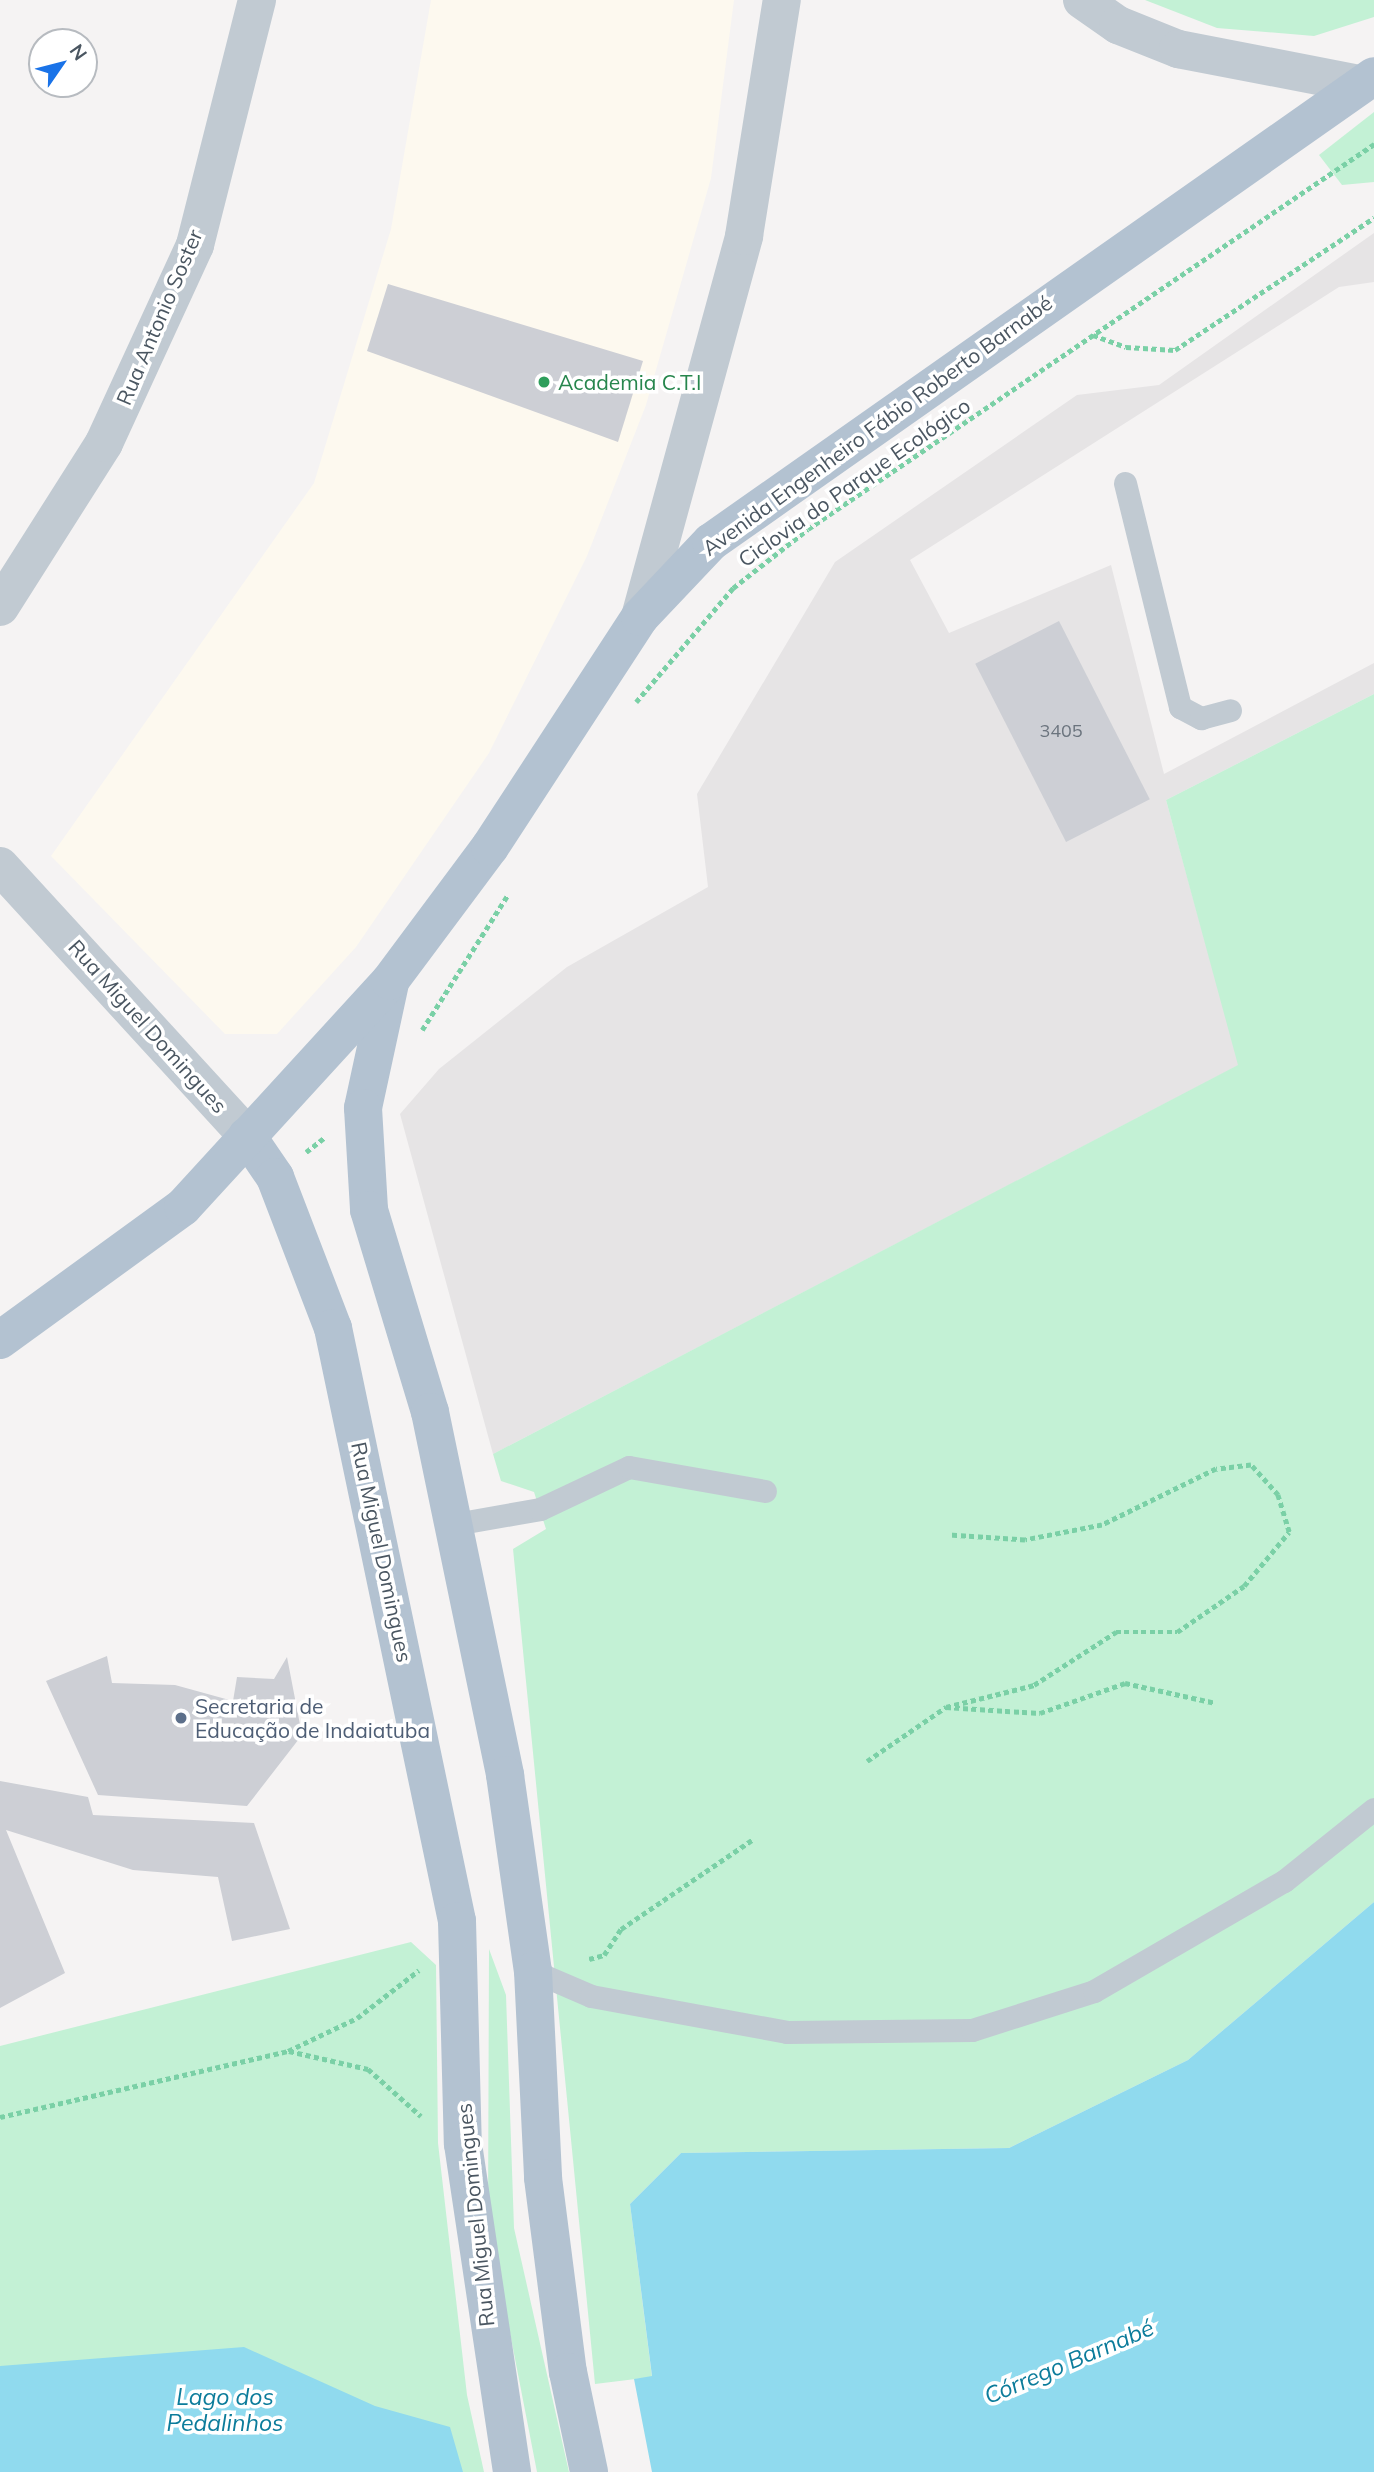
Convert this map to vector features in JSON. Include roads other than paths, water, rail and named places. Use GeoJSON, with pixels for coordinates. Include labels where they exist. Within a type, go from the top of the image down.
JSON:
{"type":"FeatureCollection","features":[{"type":"Feature","properties":{"kind":"main road","name":"Avenida Engenheiro Fábio Roberto Barnabé"},"geometry":{"type":"LineString","coordinates":[[0,1340],[183,1207],[390,981],[490,847],[640,617],[711,542],[1367,80]]}},
{"type":"Feature","properties":{"kind":"main road"},"geometry":{"type":"LineString","coordinates":[[390,981],[363,1108],[369,1210],[430,1412],[494,1710],[533,1971],[543,2178],[568,2372],[589,2472]]}},
{"type":"Feature","properties":{"kind":"main road","name":"Rua Miguel Domingues"},"geometry":{"type":"LineString","coordinates":[[247,1136],[275,1177],[333,1328],[457,1921],[463,2144],[512,2472]]}},
{"type":"Feature","properties":{"kind":"street","name":"Rua Antonio Soster"},"geometry":{"type":"LineString","coordinates":[[0,607],[104,443],[195,245],[257,0]]}},
{"type":"Feature","properties":{"kind":"street"},"geometry":{"type":"LineString","coordinates":[[640,617],[744,236],[782,0]]}},
{"type":"Feature","properties":{"kind":"street"},"geometry":{"type":"LineString","coordinates":[[1082,0],[1118,25],[1178,49],[1367,80]]}},
{"type":"Feature","properties":{"kind":"street","name":"Rua Miguel Domingues"},"geometry":{"type":"LineString","coordinates":[[0,866],[247,1136]]}},
{"type":"Feature","properties":{"kind":"lane"},"geometry":{"type":"LineString","coordinates":[[1125,483],[1180,707],[1202,718],[1230,710]]}},
{"type":"Feature","properties":{"kind":"lane"},"geometry":{"type":"LineString","coordinates":[[455,1524],[540,1509],[629,1467],[765,1491]]}},
{"type":"Feature","properties":{"kind":"lane"},"geometry":{"type":"LineString","coordinates":[[533,1971],[591,1996],[787,2032],[972,2030],[1094,1991],[1284,1881],[1374,1808]]}},
{"type":"Feature","properties":{"kind":"water","name":"Córrego Barnabé"},"geometry":{"type":"Polygon","coordinates":[[[1374,1902],[1374,2472],[652,2472],[634,2379],[652,2376],[630,2204],[681,2153],[1009,2148],[1188,2060],[1374,1902]]]}},
{"type":"Feature","properties":{"kind":"water","name":"Lago dos Pedalinhos"},"geometry":{"type":"Polygon","coordinates":[[[244,2347],[375,2406],[450,2427],[463,2472],[0,2472],[0,2366],[244,2347]]]}},
{"type":"Feature","properties":{"kind":"place","name":"Academia C.T.I"},"geometry":{"type":"Point","coordinates":[544,382]}},
{"type":"Feature","properties":{"kind":"place","name":"Secretaria de Educação de Indaiatuba"},"geometry":{"type":"Point","coordinates":[181,1718]}}]}
